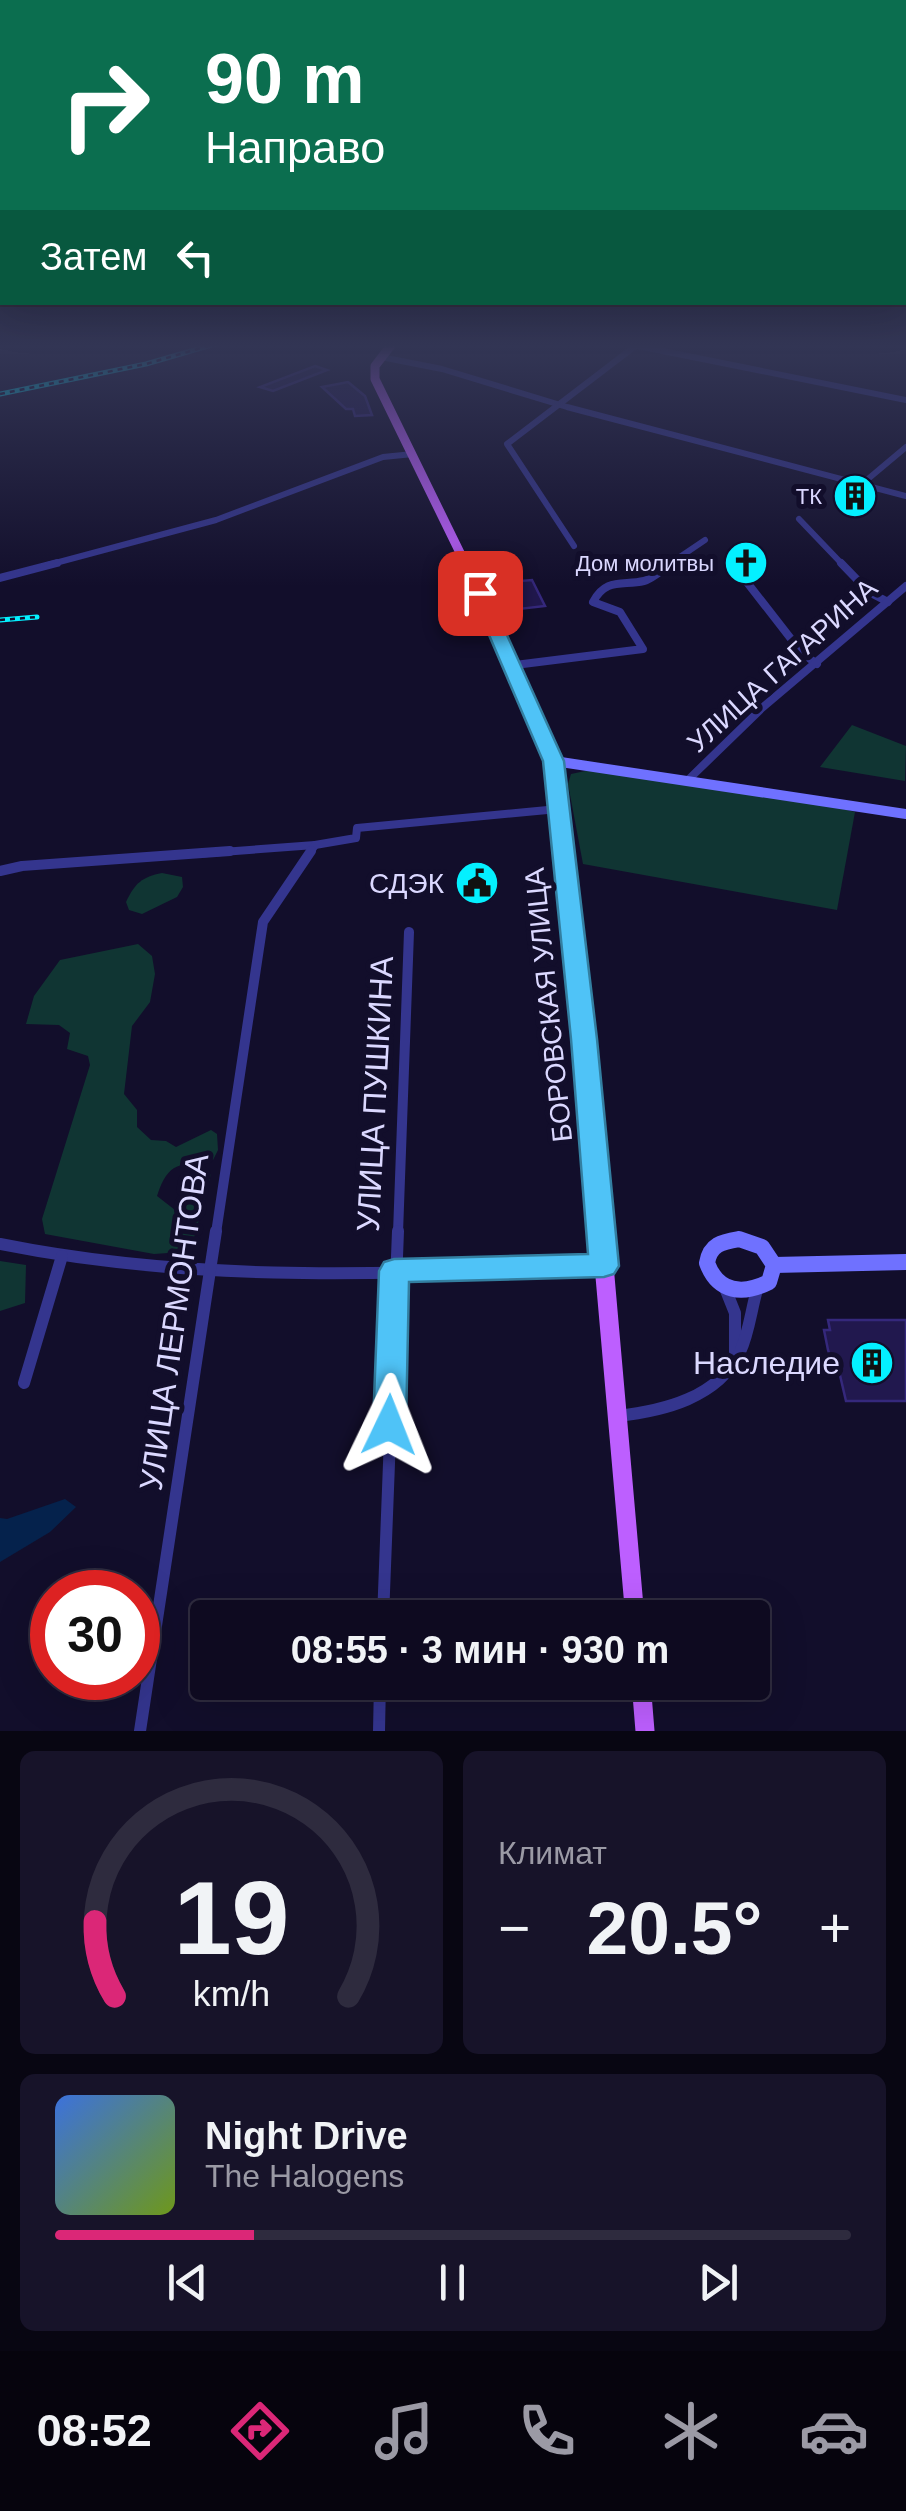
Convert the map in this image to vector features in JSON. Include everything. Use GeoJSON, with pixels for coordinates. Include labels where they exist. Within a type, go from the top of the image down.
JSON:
{"type":"FeatureCollection","features":[{"type":"Feature","properties":{"kind":"main road","name":"БОРОВСКАЯ УЛИЦА"},"geometry":{"type":"LineString","coordinates":[[399,425],[515,666],[554,761],[582,1020],[633,1600]]}},
{"type":"Feature","properties":{"kind":"main road"},"geometry":{"type":"LineString","coordinates":[[642,1700],[645,1731]]}},
{"type":"Feature","properties":{"kind":"street"},"geometry":{"type":"LineString","coordinates":[[531,425],[506,444],[574,546]]}},
{"type":"Feature","properties":{"kind":"street"},"geometry":{"type":"LineString","coordinates":[[644,425],[906,496]]}},
{"type":"Feature","properties":{"kind":"street"},"geometry":{"type":"LineString","coordinates":[[862,484],[906,447]]}},
{"type":"Feature","properties":{"kind":"street"},"geometry":{"type":"LineString","coordinates":[[0,578],[189,528],[382,458],[414,454]]}},
{"type":"Feature","properties":{"kind":"street"},"geometry":{"type":"LineString","coordinates":[[799,519],[869,592],[888,602]]}},
{"type":"Feature","properties":{"kind":"street"},"geometry":{"type":"LineString","coordinates":[[515,666],[643,649],[620,612],[593,602],[599,591],[620,580],[645,582],[704,540]]}},
{"type":"Feature","properties":{"kind":"street"},"geometry":{"type":"LineString","coordinates":[[731,562],[802,653],[817,664]]}},
{"type":"Feature","properties":{"kind":"street","name":"УЛИЦА ГАГАРИНА"},"geometry":{"type":"LineString","coordinates":[[689,779],[762,708],[904,590]]}},
{"type":"Feature","properties":{"kind":"street","name":"УЛИЦА ГАГАРИНА"},"geometry":{"type":"LineString","coordinates":[[554,761],[906,814]]}},
{"type":"Feature","properties":{"kind":"street"},"geometry":{"type":"LineString","coordinates":[[0,871],[22,866],[315,845],[356,838],[357,828],[558,809]]}},
{"type":"Feature","properties":{"kind":"street","name":"УЛИЦА ЛЕРМОНТОВА"},"geometry":{"type":"LineString","coordinates":[[140,1731],[263,922],[315,845]]}},
{"type":"Feature","properties":{"kind":"street","name":"УЛИЦА ПУШКИНА"},"geometry":{"type":"LineString","coordinates":[[384,1600],[410,932]]}},
{"type":"Feature","properties":{"kind":"street"},"geometry":{"type":"LineString","coordinates":[[725,1288],[758,1290],[770,1282],[774,1264],[768,1252],[747,1240],[730,1239],[716,1244],[707,1253],[706,1266],[712,1278],[725,1288],[735,1313],[736,1360]]}},
{"type":"Feature","properties":{"kind":"street"},"geometry":{"type":"LineString","coordinates":[[0,1244],[62,1256],[209,1273],[604,1266]]}},
{"type":"Feature","properties":{"kind":"street"},"geometry":{"type":"LineString","coordinates":[[24,1383],[62,1256]]}},
{"type":"Feature","properties":{"kind":"street"},"geometry":{"type":"LineString","coordinates":[[774,1264],[906,1262]]}},
{"type":"Feature","properties":{"kind":"street"},"geometry":{"type":"LineString","coordinates":[[617,1416],[698,1396],[736,1360],[758,1290]]}},
{"type":"Feature","properties":{"kind":"street"},"geometry":{"type":"LineString","coordinates":[[379,1731],[380,1700]]}},
{"type":"Feature","properties":{"kind":"green space"},"geometry":{"type":"Polygon","coordinates":[[[852,725],[906,746],[905,781],[820,767],[852,725]]]}},
{"type":"Feature","properties":{"kind":"green space"},"geometry":{"type":"Polygon","coordinates":[[[590,770],[855,812],[837,910],[583,864],[568,784],[571,774],[590,770]]]}},
{"type":"Feature","properties":{"kind":"green space"},"geometry":{"type":"Polygon","coordinates":[[[162,873],[182,877],[183,887],[177,897],[142,914],[129,910],[126,902],[136,886],[162,873]]]}},
{"type":"Feature","properties":{"kind":"green space"},"geometry":{"type":"Polygon","coordinates":[[[138,944],[152,956],[155,974],[150,1002],[132,1026],[124,1094],[137,1110],[137,1127],[151,1140],[166,1141],[176,1147],[211,1130],[217,1134],[218,1150],[213,1160],[171,1170],[157,1196],[175,1210],[189,1202],[204,1175],[211,1174],[194,1238],[182,1252],[154,1254],[45,1234],[42,1219],[90,1065],[88,1056],[67,1049],[70,1033],[59,1025],[26,1024],[34,996],[60,960],[138,944]]]}},
{"type":"Feature","properties":{"kind":"green space"},"geometry":{"type":"Polygon","coordinates":[[[0,1261],[26,1265],[25,1303],[0,1311],[0,1261]]]}},
{"type":"Feature","properties":{"kind":"water"},"geometry":{"type":"Polygon","coordinates":[[[65,1499],[76,1507],[50,1532],[0,1562],[0,1518],[65,1499]]]}},
{"type":"Feature","properties":{"kind":"building"},"geometry":{"type":"Polygon","coordinates":[[[532,580],[545,606],[519,609],[507,582],[532,580]]]}},
{"type":"Feature","properties":{"kind":"building","name":"Наследие"},"geometry":{"type":"Polygon","coordinates":[[[828,1320],[906,1320],[906,1401],[846,1401],[839,1371],[835,1371],[828,1350],[824,1330],[830,1330],[828,1320]]]}},
{"type":"Feature","properties":{"kind":"railway"},"geometry":{"type":"LineString","coordinates":[[0,620],[37,617]]}},
{"type":"Feature","properties":{"kind":"place","name":"ТК"},"geometry":{"type":"Point","coordinates":[855,496]}},
{"type":"Feature","properties":{"kind":"place","name":"Дом молитвы"},"geometry":{"type":"Point","coordinates":[746,563]}},
{"type":"Feature","properties":{"kind":"place","name":"СДЭК"},"geometry":{"type":"Point","coordinates":[477,883]}},
{"type":"Feature","properties":{"kind":"place","name":"Наследие"},"geometry":{"type":"Point","coordinates":[872,1363]}},
{"type":"Feature","properties":{"kind":"route"},"geometry":{"type":"LineString","coordinates":[[389,1425],[394,1271],[604,1266],[554,761],[480,593]]}}]}
